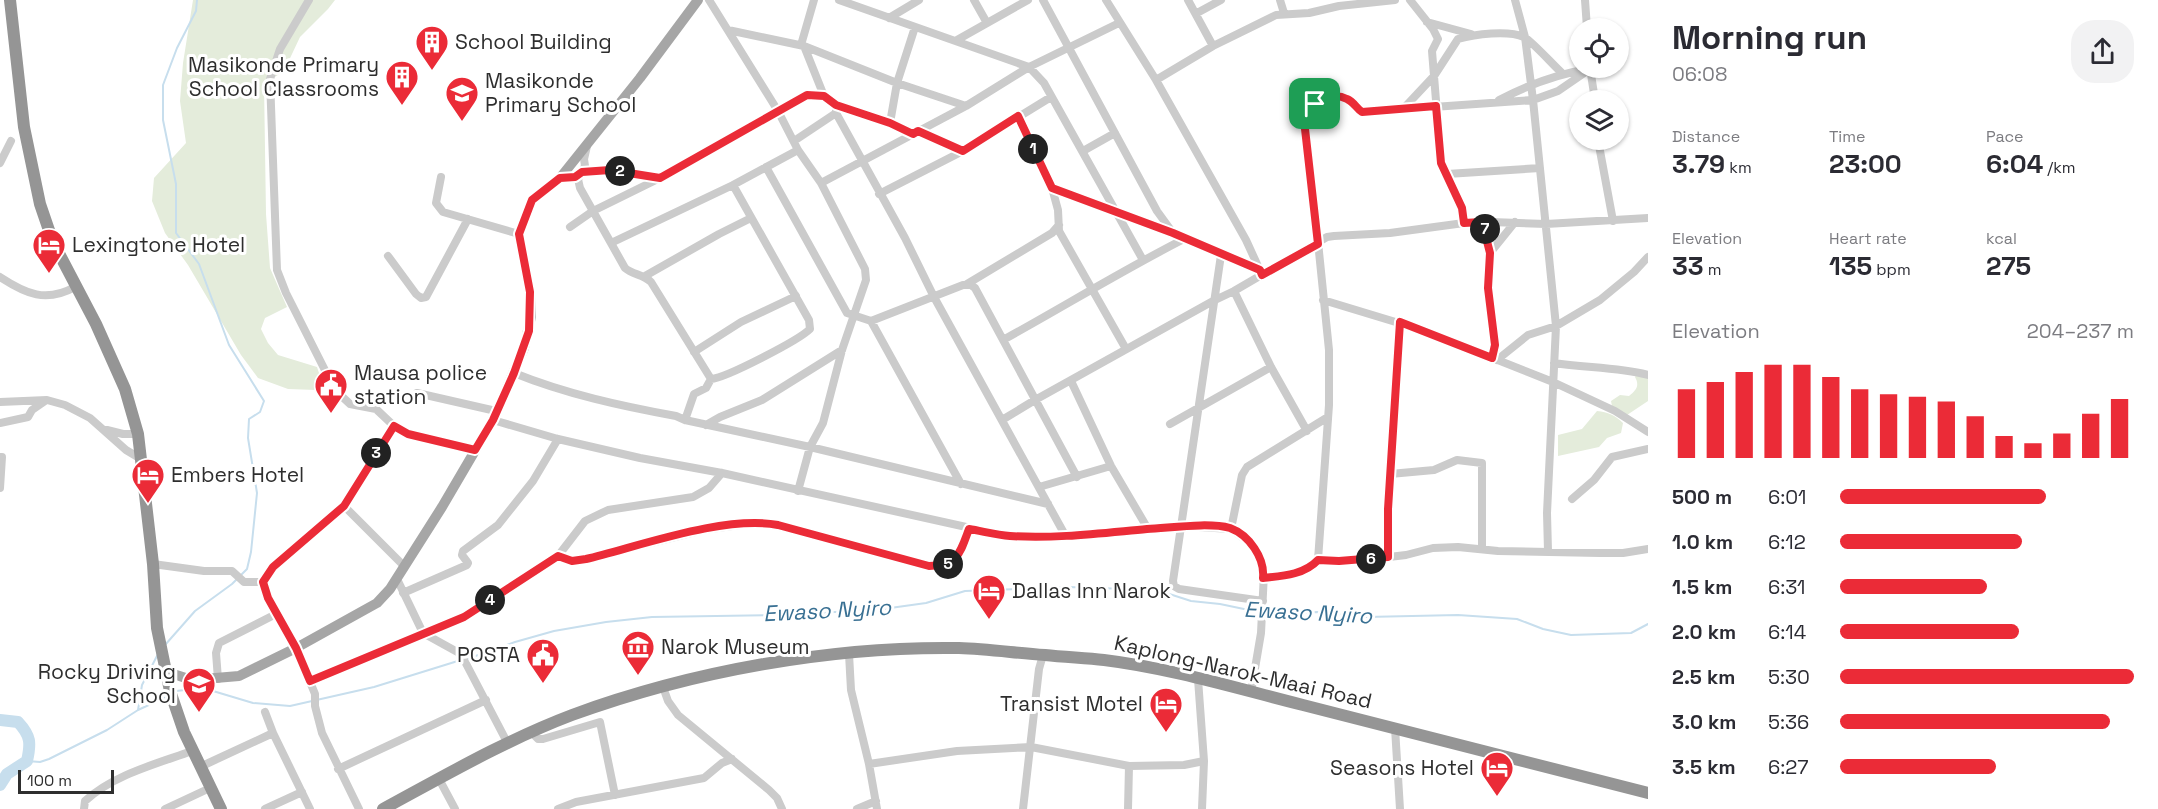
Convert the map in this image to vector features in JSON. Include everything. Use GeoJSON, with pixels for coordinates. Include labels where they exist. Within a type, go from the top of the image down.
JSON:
{"type":"FeatureCollection","features":[{"type":"Feature","properties":{"kind":"highway"},"geometry":{"type":"LineString","coordinates":[[10,0],[24,127],[31,165],[53,242],[96,324],[125,389],[138,434],[153,564],[157,628],[172,697],[192,751],[202,766],[221,809]]}},
{"type":"Feature","properties":{"kind":"highway","name":"Kaplong-Narok-Maai Road"},"geometry":{"type":"LineString","coordinates":[[383,809],[531,732],[573,714],[663,687],[760,665],[849,654],[956,648],[992,649],[1104,660],[1198,679],[1648,793]]}},
{"type":"Feature","properties":{"kind":"main road"},"geometry":{"type":"LineString","coordinates":[[167,672],[192,680],[239,676],[296,648],[377,603],[397,579],[495,416],[527,338],[531,316],[530,292],[519,234],[532,200],[560,178],[640,78],[698,0]]}},
{"type":"Feature","properties":{"kind":"street"},"geometry":{"type":"LineString","coordinates":[[309,0],[280,49],[270,79],[277,270],[286,293],[335,390],[350,404],[376,409],[394,426],[408,434],[475,450]]}},
{"type":"Feature","properties":{"kind":"street"},"geometry":{"type":"LineString","coordinates":[[709,0],[777,111],[798,150],[821,183],[866,269],[866,280],[842,350],[823,423],[810,447],[798,491]]}},
{"type":"Feature","properties":{"kind":"street"},"geometry":{"type":"LineString","coordinates":[[814,0],[802,46],[824,96],[836,109],[934,297],[1065,535]]}},
{"type":"Feature","properties":{"kind":"street"},"geometry":{"type":"LineString","coordinates":[[840,0],[1029,67],[1044,83],[1143,260]]}},
{"type":"Feature","properties":{"kind":"street"},"geometry":{"type":"LineString","coordinates":[[889,18],[919,0]]}},
{"type":"Feature","properties":{"kind":"street"},"geometry":{"type":"LineString","coordinates":[[974,0],[987,23]]}},
{"type":"Feature","properties":{"kind":"street"},"geometry":{"type":"LineString","coordinates":[[957,40],[1028,0]]}},
{"type":"Feature","properties":{"kind":"street"},"geometry":{"type":"LineString","coordinates":[[1043,0],[1157,211],[1173,233]]}},
{"type":"Feature","properties":{"kind":"street"},"geometry":{"type":"LineString","coordinates":[[1106,0],[1156,80],[1246,240],[1261,272]]}},
{"type":"Feature","properties":{"kind":"street"},"geometry":{"type":"LineString","coordinates":[[1188,0],[1213,46]]}},
{"type":"Feature","properties":{"kind":"street"},"geometry":{"type":"LineString","coordinates":[[1197,13],[1221,0]]}},
{"type":"Feature","properties":{"kind":"street"},"geometry":{"type":"LineString","coordinates":[[1280,0],[1284,13]]}},
{"type":"Feature","properties":{"kind":"street"},"geometry":{"type":"LineString","coordinates":[[1156,80],[1213,46],[1269,18],[1284,13],[1309,13],[1339,6],[1395,0]]}},
{"type":"Feature","properties":{"kind":"street"},"geometry":{"type":"LineString","coordinates":[[1410,0],[1438,39],[1432,51],[1441,163],[1462,208],[1464,223]]}},
{"type":"Feature","properties":{"kind":"street"},"geometry":{"type":"LineString","coordinates":[[1515,0],[1525,37],[1533,100],[1556,326],[1547,513],[1548,551]]}},
{"type":"Feature","properties":{"kind":"street"},"geometry":{"type":"LineString","coordinates":[[1585,0],[1586,18]]}},
{"type":"Feature","properties":{"kind":"street"},"geometry":{"type":"LineString","coordinates":[[1426,21],[1474,35]]}},
{"type":"Feature","properties":{"kind":"street"},"geometry":{"type":"LineString","coordinates":[[821,183],[966,106],[1029,67],[1119,23]]}},
{"type":"Feature","properties":{"kind":"street"},"geometry":{"type":"LineString","coordinates":[[890,123],[897,82],[915,27]]}},
{"type":"Feature","properties":{"kind":"street"},"geometry":{"type":"LineString","coordinates":[[728,30],[802,46],[966,106]]}},
{"type":"Feature","properties":{"kind":"street"},"geometry":{"type":"LineString","coordinates":[[1404,108],[1434,76],[1458,39],[1474,35],[1505,34],[1525,37],[1562,73]]}},
{"type":"Feature","properties":{"kind":"street"},"geometry":{"type":"LineString","coordinates":[[1496,101],[1530,84],[1569,72]]}},
{"type":"Feature","properties":{"kind":"street"},"geometry":{"type":"LineString","coordinates":[[1318,560],[1328,417],[1329,350],[1305,113],[1315,104],[1334,96],[1351,101],[1362,112],[1533,100],[1558,91],[1576,78]]}},
{"type":"Feature","properties":{"kind":"street"},"geometry":{"type":"LineString","coordinates":[[570,227],[593,211],[660,178],[807,95],[824,96]]}},
{"type":"Feature","properties":{"kind":"street"},"geometry":{"type":"LineString","coordinates":[[879,194],[963,151],[1051,97]]}},
{"type":"Feature","properties":{"kind":"street"},"geometry":{"type":"LineString","coordinates":[[794,141],[836,109]]}},
{"type":"Feature","properties":{"kind":"street"},"geometry":{"type":"LineString","coordinates":[[836,109],[890,123],[963,151]]}},
{"type":"Feature","properties":{"kind":"street"},"geometry":{"type":"LineString","coordinates":[[1018,116],[1052,188],[1059,231],[1126,349]]}},
{"type":"Feature","properties":{"kind":"street"},"geometry":{"type":"LineString","coordinates":[[1083,151],[1115,133]]}},
{"type":"Feature","properties":{"kind":"street"},"geometry":{"type":"LineString","coordinates":[[589,139],[578,180],[579,184],[625,268],[632,274],[645,276],[752,218]]}},
{"type":"Feature","properties":{"kind":"street"},"geometry":{"type":"LineString","coordinates":[[0,163],[11,141]]}},
{"type":"Feature","properties":{"kind":"street"},"geometry":{"type":"LineString","coordinates":[[611,243],[733,185],[798,150]]}},
{"type":"Feature","properties":{"kind":"street"},"geometry":{"type":"LineString","coordinates":[[1600,150],[1613,221]]}},
{"type":"Feature","properties":{"kind":"street"},"geometry":{"type":"LineString","coordinates":[[766,167],[843,309],[855,317],[871,321],[967,284],[1052,233],[1059,224]]}},
{"type":"Feature","properties":{"kind":"street"},"geometry":{"type":"LineString","coordinates":[[1448,174],[1540,168]]}},
{"type":"Feature","properties":{"kind":"street"},"geometry":{"type":"LineString","coordinates":[[560,178],[575,177],[582,172],[610,170],[660,178]]}},
{"type":"Feature","properties":{"kind":"street"},"geometry":{"type":"LineString","coordinates":[[441,177],[436,198],[438,208],[443,212],[519,234]]}},
{"type":"Feature","properties":{"kind":"street"},"geometry":{"type":"LineString","coordinates":[[685,420],[694,394],[706,388],[711,379],[720,377],[809,330],[811,324],[733,185]]}},
{"type":"Feature","properties":{"kind":"street"},"geometry":{"type":"LineString","coordinates":[[1052,188],[1173,233],[1261,272]]}},
{"type":"Feature","properties":{"kind":"street"},"geometry":{"type":"LineString","coordinates":[[1002,420],[1233,291],[1261,272],[1334,236],[1464,223],[1546,224],[1648,218]]}},
{"type":"Feature","properties":{"kind":"street"},"geometry":{"type":"LineString","coordinates":[[388,256],[416,294],[421,298],[426,297],[468,219]]}},
{"type":"Feature","properties":{"kind":"street"},"geometry":{"type":"LineString","coordinates":[[1482,222],[1490,253],[1488,288],[1495,359]]}},
{"type":"Feature","properties":{"kind":"street"},"geometry":{"type":"LineString","coordinates":[[1490,253],[1515,222]]}},
{"type":"Feature","properties":{"kind":"street"},"geometry":{"type":"LineString","coordinates":[[1003,340],[1184,239]]}},
{"type":"Feature","properties":{"kind":"street"},"geometry":{"type":"LineString","coordinates":[[1221,255],[1173,581],[1174,586],[1179,589],[1263,601]]}},
{"type":"Feature","properties":{"kind":"street"},"geometry":{"type":"LineString","coordinates":[[1495,359],[1528,335],[1556,326],[1600,300],[1634,272],[1648,257]]}},
{"type":"Feature","properties":{"kind":"street"},"geometry":{"type":"LineString","coordinates":[[645,276],[711,379]]}},
{"type":"Feature","properties":{"kind":"street"},"geometry":{"type":"LineString","coordinates":[[0,277],[42,297],[66,292],[75,287]]}},
{"type":"Feature","properties":{"kind":"street"},"geometry":{"type":"LineString","coordinates":[[967,284],[975,288],[1077,477]]}},
{"type":"Feature","properties":{"kind":"street"},"geometry":{"type":"LineString","coordinates":[[1233,291],[1271,367],[1307,431]]}},
{"type":"Feature","properties":{"kind":"street"},"geometry":{"type":"LineString","coordinates":[[694,352],[741,322],[795,296]]}},
{"type":"Feature","properties":{"kind":"street"},"geometry":{"type":"LineString","coordinates":[[1323,300],[1400,322],[1552,382],[1615,411],[1648,432]]}},
{"type":"Feature","properties":{"kind":"street"},"geometry":{"type":"LineString","coordinates":[[871,321],[961,484]]}},
{"type":"Feature","properties":{"kind":"street"},"geometry":{"type":"LineString","coordinates":[[1388,557],[1386,536],[1400,322]]}},
{"type":"Feature","properties":{"kind":"street"},"geometry":{"type":"LineString","coordinates":[[706,425],[762,400],[842,350]]}},
{"type":"Feature","properties":{"kind":"street"},"geometry":{"type":"LineString","coordinates":[[1554,363],[1633,371],[1648,375]]}},
{"type":"Feature","properties":{"kind":"street"},"geometry":{"type":"LineString","coordinates":[[1170,424],[1271,367]]}},
{"type":"Feature","properties":{"kind":"street"},"geometry":{"type":"LineString","coordinates":[[514,373],[599,400],[810,447],[1048,504]]}},
{"type":"Feature","properties":{"kind":"street"},"geometry":{"type":"LineString","coordinates":[[1071,381],[1111,466],[1148,529]]}},
{"type":"Feature","properties":{"kind":"street"},"geometry":{"type":"LineString","coordinates":[[417,393],[495,416],[558,439],[1010,536],[1065,535],[1182,526],[1230,529],[1253,545],[1262,566],[1261,633],[1251,692]]}},
{"type":"Feature","properties":{"kind":"street"},"geometry":{"type":"LineString","coordinates":[[0,423],[28,417],[32,410],[47,400]]}},
{"type":"Feature","properties":{"kind":"street"},"geometry":{"type":"LineString","coordinates":[[0,402],[47,400],[77,411],[105,430],[120,446],[141,459]]}},
{"type":"Feature","properties":{"kind":"street"},"geometry":{"type":"LineString","coordinates":[[1230,529],[1242,475],[1246,467],[1328,417]]}},
{"type":"Feature","properties":{"kind":"street"},"geometry":{"type":"LineString","coordinates":[[263,582],[273,567],[344,506],[394,426]]}},
{"type":"Feature","properties":{"kind":"street"},"geometry":{"type":"LineString","coordinates":[[105,430],[123,434],[138,434]]}},
{"type":"Feature","properties":{"kind":"street"},"geometry":{"type":"LineString","coordinates":[[403,593],[467,566],[468,563],[462,555],[463,551],[498,525],[533,481],[558,439]]}},
{"type":"Feature","properties":{"kind":"street"},"geometry":{"type":"LineString","coordinates":[[1572,499],[1594,480],[1612,457],[1648,449]]}},
{"type":"Feature","properties":{"kind":"street"},"geometry":{"type":"LineString","coordinates":[[0,457],[2,458],[0,488]]}},
{"type":"Feature","properties":{"kind":"street"},"geometry":{"type":"LineString","coordinates":[[1390,474],[1434,470],[1457,460],[1482,463],[1482,549]]}},
{"type":"Feature","properties":{"kind":"street"},"geometry":{"type":"LineString","coordinates":[[1039,487],[1111,466]]}},
{"type":"Feature","properties":{"kind":"street"},"geometry":{"type":"LineString","coordinates":[[310,681],[464,617],[558,556],[578,529],[596,515],[608,510],[693,497],[709,488],[722,473]]}},
{"type":"Feature","properties":{"kind":"street"},"geometry":{"type":"LineString","coordinates":[[344,506],[404,566]]}},
{"type":"Feature","properties":{"kind":"street"},"geometry":{"type":"LineString","coordinates":[[558,556],[572,561],[586,559],[703,530],[761,522],[936,566],[946,565],[956,558],[969,529]]}},
{"type":"Feature","properties":{"kind":"street"},"geometry":{"type":"LineString","coordinates":[[1263,578],[1293,574],[1308,568],[1318,560],[1339,561],[1388,557],[1433,548],[1613,553],[1648,549]]}},
{"type":"Feature","properties":{"kind":"street"},"geometry":{"type":"LineString","coordinates":[[153,564],[204,571],[225,570],[236,573],[244,582],[263,582]]}},
{"type":"Feature","properties":{"kind":"street"},"geometry":{"type":"LineString","coordinates":[[397,579],[423,633],[461,654],[508,744]]}},
{"type":"Feature","properties":{"kind":"street"},"geometry":{"type":"LineString","coordinates":[[263,582],[268,598],[296,648],[310,681],[315,694],[315,706],[322,733],[359,809]]}},
{"type":"Feature","properties":{"kind":"street"},"geometry":{"type":"LineString","coordinates":[[218,679],[216,653],[219,643],[276,614]]}},
{"type":"Feature","properties":{"kind":"street"},"geometry":{"type":"LineString","coordinates":[[849,654],[851,690],[877,805],[857,809]]}},
{"type":"Feature","properties":{"kind":"street"},"geometry":{"type":"LineString","coordinates":[[1023,809],[1043,655]]}},
{"type":"Feature","properties":{"kind":"street"},"geometry":{"type":"LineString","coordinates":[[1198,679],[1204,761],[1202,809]]}},
{"type":"Feature","properties":{"kind":"street"},"geometry":{"type":"LineString","coordinates":[[663,687],[672,708],[769,790],[777,798],[782,809]]}},
{"type":"Feature","properties":{"kind":"street"},"geometry":{"type":"LineString","coordinates":[[338,769],[486,699]]}},
{"type":"Feature","properties":{"kind":"street"},"geometry":{"type":"LineString","coordinates":[[265,712],[310,809]]}},
{"type":"Feature","properties":{"kind":"street"},"geometry":{"type":"LineString","coordinates":[[531,732],[538,739],[543,739],[600,722],[615,795]]}},
{"type":"Feature","properties":{"kind":"street"},"geometry":{"type":"LineString","coordinates":[[1395,728],[1400,809]]}},
{"type":"Feature","properties":{"kind":"street"},"geometry":{"type":"LineString","coordinates":[[202,766],[273,733]]}},
{"type":"Feature","properties":{"kind":"street"},"geometry":{"type":"LineString","coordinates":[[869,764],[957,751],[1031,747],[1129,766],[1184,765],[1204,761]]}},
{"type":"Feature","properties":{"kind":"street"},"geometry":{"type":"LineString","coordinates":[[84,809],[85,801],[96,791],[142,769],[192,751]]}},
{"type":"Feature","properties":{"kind":"street"},"geometry":{"type":"LineString","coordinates":[[558,809],[571,803],[704,778],[722,763],[732,759]]}},
{"type":"Feature","properties":{"kind":"street"},"geometry":{"type":"LineString","coordinates":[[1128,809],[1129,766]]}},
{"type":"Feature","properties":{"kind":"street"},"geometry":{"type":"LineString","coordinates":[[439,778],[454,809]]}},
{"type":"Feature","properties":{"kind":"street"},"geometry":{"type":"LineString","coordinates":[[165,809],[210,788]]}},
{"type":"Feature","properties":{"kind":"street"},"geometry":{"type":"LineString","coordinates":[[265,809],[302,792]]}},
{"type":"Feature","properties":{"kind":"green space"},"geometry":{"type":"Polygon","coordinates":[[[193,0],[335,0],[300,37],[284,71],[264,84],[266,214],[270,268],[287,307],[265,318],[261,329],[268,343],[278,355],[317,367],[322,382],[316,390],[288,389],[258,378],[241,355],[188,265],[165,233],[152,201],[154,178],[186,143],[180,101],[183,63],[193,0]]]}},
{"type":"Feature","properties":{"kind":"green space"},"geometry":{"type":"Polygon","coordinates":[[[1637,373],[1648,376],[1648,401],[1627,415],[1612,406],[1611,401],[1620,395],[1629,396],[1634,392],[1637,385],[1635,377],[1637,373]]]}},
{"type":"Feature","properties":{"kind":"green space"},"geometry":{"type":"Polygon","coordinates":[[[1597,411],[1611,414],[1620,420],[1623,423],[1621,433],[1607,438],[1599,447],[1558,456],[1558,435],[1582,429],[1597,411]]]}},
{"type":"Feature","properties":{"kind":"waterway"},"geometry":{"type":"LineString","coordinates":[[165,645],[195,611],[232,584],[247,569],[257,493],[248,438],[249,419],[260,412],[264,401],[229,345],[199,264],[176,233],[176,184],[163,120],[163,85],[177,48],[196,11],[197,0]]}},
{"type":"Feature","properties":{"kind":"waterway","name":"Ewaso Nyiro"},"geometry":{"type":"LineString","coordinates":[[467,659],[554,631],[606,622],[652,617],[787,615],[883,609],[926,603],[965,591],[1068,587],[1157,590],[1191,601],[1220,604],[1263,613],[1317,612],[1366,617],[1458,615],[1517,619],[1543,629],[1571,635],[1631,633],[1648,624]]}},
{"type":"Feature","properties":{"kind":"waterway"},"geometry":{"type":"LineString","coordinates":[[138,710],[142,685],[158,654]]}},
{"type":"Feature","properties":{"kind":"waterway","name":"Ewaso Nyiro"},"geometry":{"type":"LineString","coordinates":[[176,691],[203,688],[253,703],[290,706],[374,687],[461,660]]}},
{"type":"Feature","properties":{"kind":"waterway","name":"Ewaso Nyiro"},"geometry":{"type":"LineString","coordinates":[[27,761],[40,762],[49,759],[166,697]]}},
{"type":"Feature","properties":{"kind":"waterway"},"geometry":{"type":"LineString","coordinates":[[0,720],[18,722],[28,736],[29,744],[27,761],[7,774],[0,785]]}},
{"type":"Feature","properties":{"kind":"place","name":"School Building"},"geometry":{"type":"Point","coordinates":[432,71]}},
{"type":"Feature","properties":{"kind":"place","name":"Masikonde Primary School Classrooms"},"geometry":{"type":"Point","coordinates":[402,106]}},
{"type":"Feature","properties":{"kind":"place","name":"Masikonde Primary School"},"geometry":{"type":"Point","coordinates":[462,122]}},
{"type":"Feature","properties":{"kind":"place","name":"Lexingtone Hotel"},"geometry":{"type":"Point","coordinates":[49,274]}},
{"type":"Feature","properties":{"kind":"place","name":"Mausa police station"},"geometry":{"type":"Point","coordinates":[331,414]}},
{"type":"Feature","properties":{"kind":"place","name":"Embers Hotel"},"geometry":{"type":"Point","coordinates":[148,504]}},
{"type":"Feature","properties":{"kind":"place","name":"Dallas Inn Narok"},"geometry":{"type":"Point","coordinates":[989,620]}},
{"type":"Feature","properties":{"kind":"place","name":"Narok Museum"},"geometry":{"type":"Point","coordinates":[638,676]}},
{"type":"Feature","properties":{"kind":"place","name":"POSTA"},"geometry":{"type":"Point","coordinates":[543,684]}},
{"type":"Feature","properties":{"kind":"place","name":"Rocky Driving School"},"geometry":{"type":"Point","coordinates":[199,713]}},
{"type":"Feature","properties":{"kind":"place","name":"Transist Motel"},"geometry":{"type":"Point","coordinates":[1166,733]}},
{"type":"Feature","properties":{"kind":"place","name":"Seasons Hotel"},"geometry":{"type":"Point","coordinates":[1497,797]}},
{"type":"Feature","properties":{"kind":"route"},"geometry":{"type":"LineString","coordinates":[[807,95],[824,96],[836,105],[890,123],[913,134],[918,131],[963,151],[1018,116],[1052,188],[1173,233],[1260,270],[1262,275],[1318,244],[1304,120],[1305,113],[1315,104],[1334,96],[1351,101],[1362,112],[1436,106],[1441,163],[1462,208],[1464,223],[1482,222],[1490,253],[1488,288],[1495,345],[1492,358],[1400,322],[1386,536],[1388,557],[1339,561],[1318,560],[1308,568],[1293,574],[1263,578],[1262,566],[1253,545],[1230,529],[1219,527],[1182,526],[1022,536],[1007,536],[969,529],[959,554],[953,561],[946,565],[929,566],[778,525],[748,522],[703,530],[586,559],[572,561],[558,556],[464,617],[310,681],[296,648],[268,598],[263,582],[273,567],[344,506],[394,426],[408,434],[475,450],[493,420],[514,373],[529,331],[530,292],[519,234],[532,200],[560,178],[575,177],[582,172],[610,170],[660,178],[807,95]]}}]}
